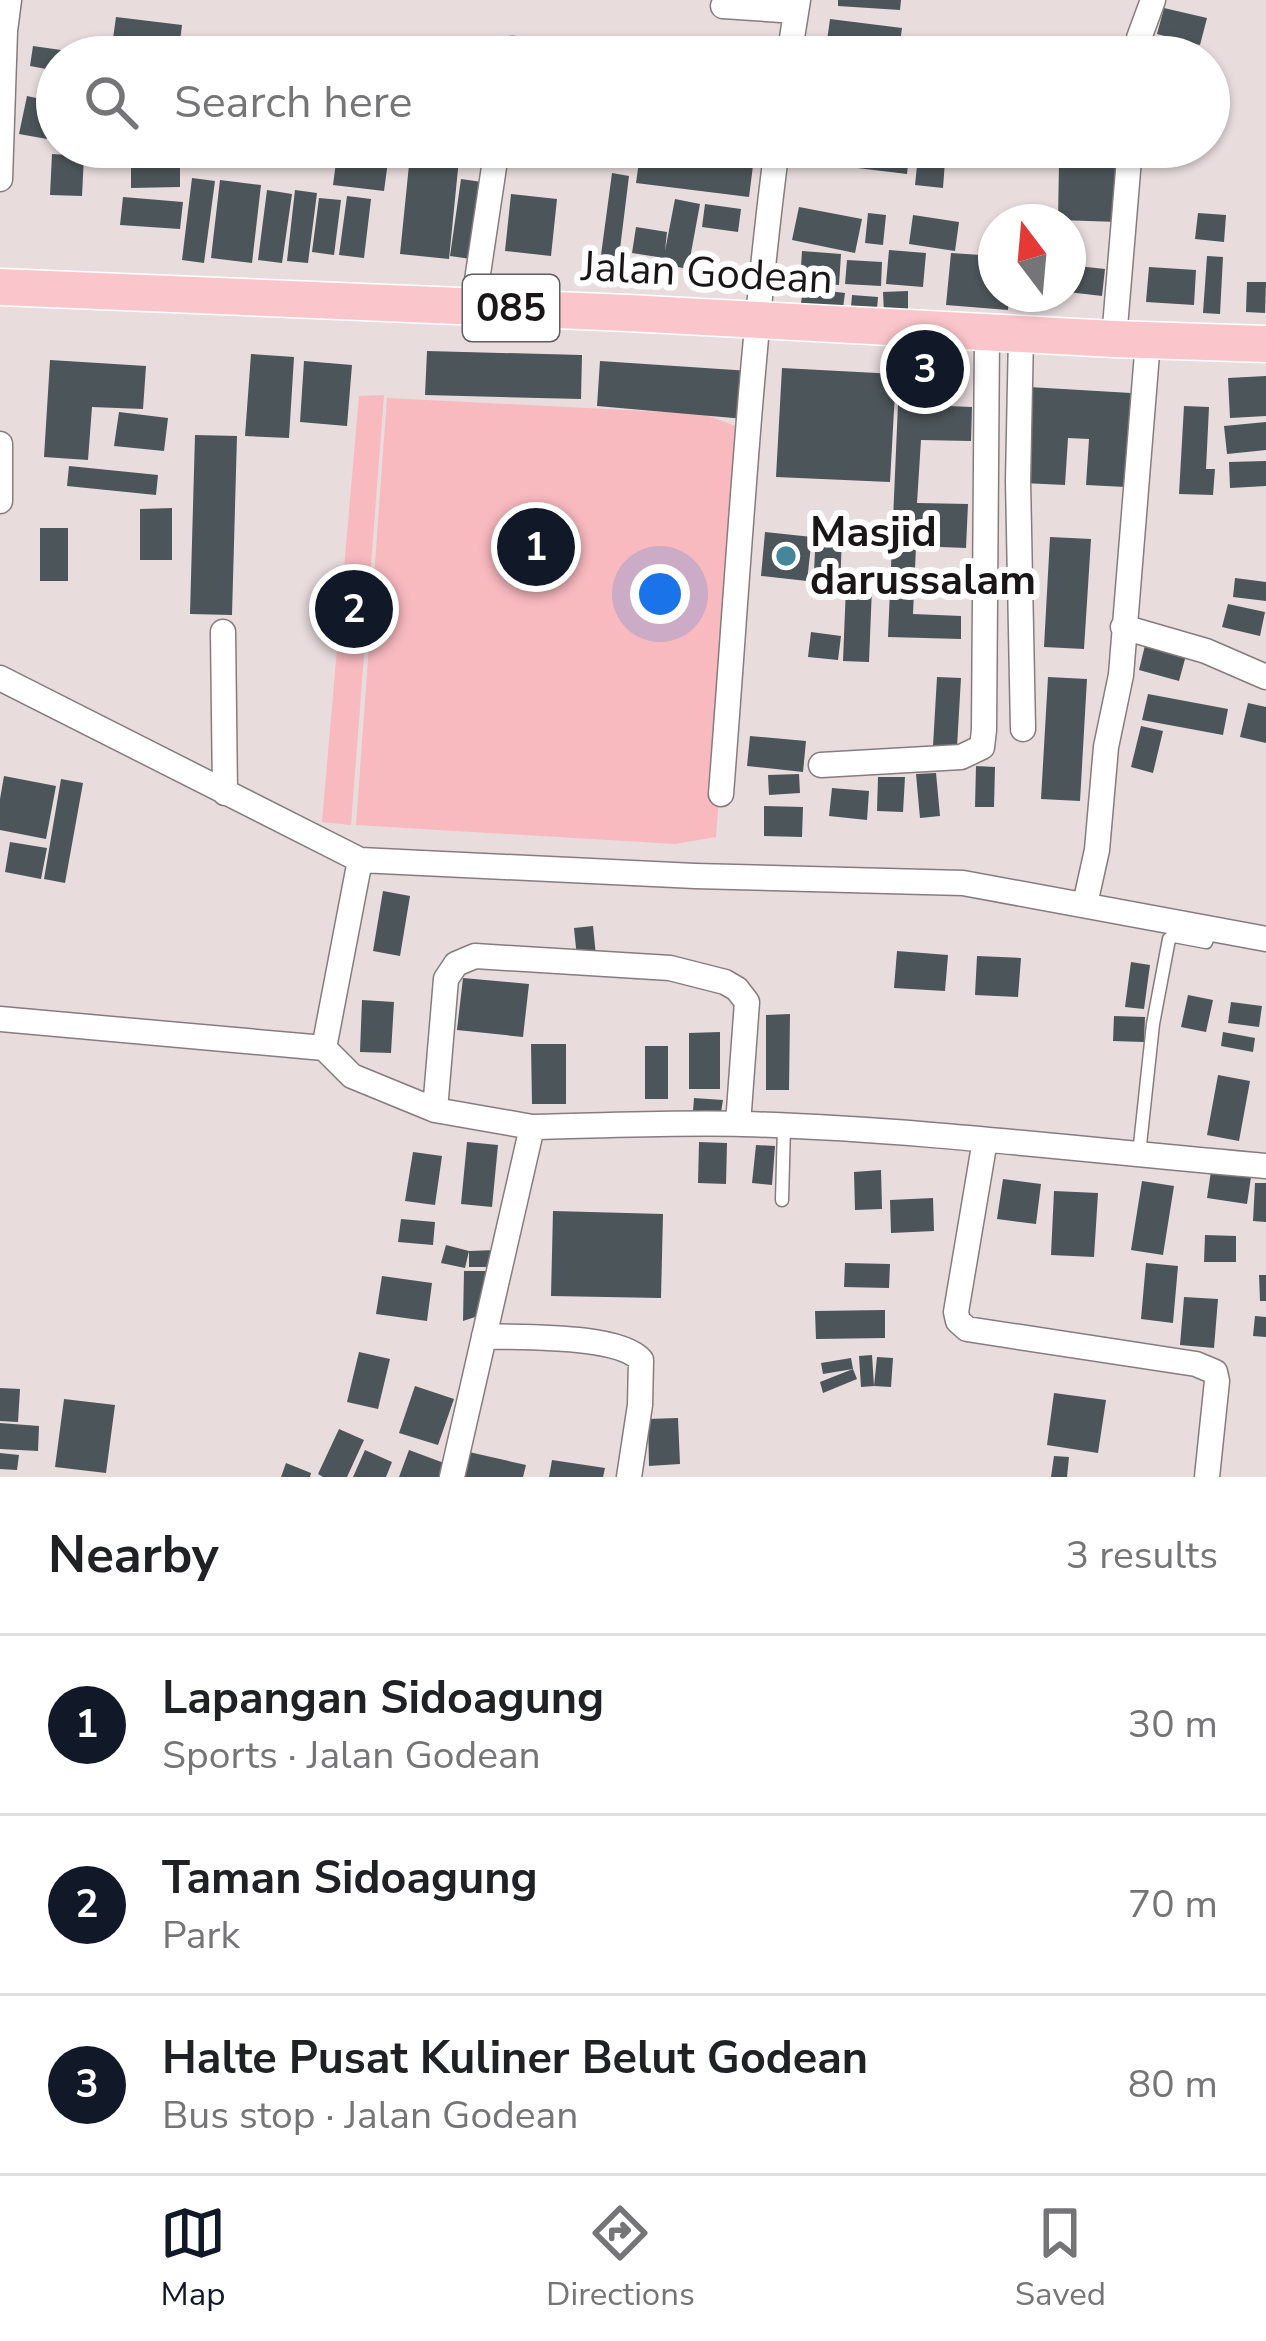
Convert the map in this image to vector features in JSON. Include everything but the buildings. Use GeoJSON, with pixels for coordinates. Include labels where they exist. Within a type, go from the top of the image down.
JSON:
{"type":"FeatureCollection","features":[{"type":"Feature","properties":{"kind":"main road","name":"Jalan Godean"},"geometry":{"type":"LineString","coordinates":[[0,287],[1266,344]]}},
{"type":"Feature","properties":{"kind":"street"},"geometry":{"type":"LineString","coordinates":[[0,179],[3,30],[9,0]]}},
{"type":"Feature","properties":{"kind":"street"},"geometry":{"type":"LineString","coordinates":[[1140,36],[1153,0]]}},
{"type":"Feature","properties":{"kind":"street"},"geometry":{"type":"LineString","coordinates":[[723,5],[797,6],[792,36]]}},
{"type":"Feature","properties":{"kind":"street"},"geometry":{"type":"LineString","coordinates":[[473,307],[494,168]]}},
{"type":"Feature","properties":{"kind":"street"},"geometry":{"type":"LineString","coordinates":[[721,794],[755,321],[774,168]]}},
{"type":"Feature","properties":{"kind":"street"},"geometry":{"type":"LineString","coordinates":[[1085,904],[1121,675],[1131,340],[1130,168]]}},
{"type":"Feature","properties":{"kind":"street"},"geometry":{"type":"LineString","coordinates":[[1004,334],[1018,481],[1023,729]]}},
{"type":"Feature","properties":{"kind":"street"},"geometry":{"type":"LineString","coordinates":[[821,765],[961,757],[982,747],[1004,334]]}},
{"type":"Feature","properties":{"kind":"street"},"geometry":{"type":"LineString","coordinates":[[0,443],[0,501]]}},
{"type":"Feature","properties":{"kind":"street"},"geometry":{"type":"LineString","coordinates":[[1123,627],[1206,651],[1266,676]]}},
{"type":"Feature","properties":{"kind":"street"},"geometry":{"type":"LineString","coordinates":[[224,632],[224,794]]}},
{"type":"Feature","properties":{"kind":"street"},"geometry":{"type":"LineString","coordinates":[[0,678],[360,860],[964,883],[1266,939]]}},
{"type":"Feature","properties":{"kind":"street"},"geometry":{"type":"LineString","coordinates":[[324,1048],[360,860]]}},
{"type":"Feature","properties":{"kind":"street"},"geometry":{"type":"LineString","coordinates":[[435,1110],[446,979],[456,964],[475,956],[670,968],[737,989],[747,1002],[738,1124]]}},
{"type":"Feature","properties":{"kind":"street"},"geometry":{"type":"LineString","coordinates":[[0,1018],[324,1048],[352,1076],[435,1110],[532,1127],[784,1126],[1266,1166]]}},
{"type":"Feature","properties":{"kind":"street"},"geometry":{"type":"LineString","coordinates":[[452,1477],[532,1127]]}},
{"type":"Feature","properties":{"kind":"street"},"geometry":{"type":"LineString","coordinates":[[985,1140],[958,1321],[967,1329],[1196,1364],[1215,1372],[1207,1477]]}},
{"type":"Feature","properties":{"kind":"street"},"geometry":{"type":"LineString","coordinates":[[484,1336],[600,1342],[632,1350],[641,1360],[640,1405],[629,1477]]}},
{"type":"Feature","properties":{"kind":"lane"},"geometry":{"type":"LineString","coordinates":[[1139,1155],[1169,938],[1206,942],[1210,930]]}},
{"type":"Feature","properties":{"kind":"lane"},"geometry":{"type":"LineString","coordinates":[[782,1200],[784,1126]]}},
{"type":"Feature","properties":{"kind":"shaded area"},"geometry":{"type":"Polygon","coordinates":[[[384,395],[351,825],[322,822],[359,396],[384,395]]]}},
{"type":"Feature","properties":{"kind":"shaded area"},"geometry":{"type":"Polygon","coordinates":[[[387,398],[704,414],[746,430],[716,837],[675,844],[356,825],[387,398]]]}},
{"type":"Feature","properties":{"kind":"place","name":"Halte Pusat Kuliner Belut Godean"},"geometry":{"type":"Point","coordinates":[925,369]}},
{"type":"Feature","properties":{"kind":"place","name":"Lapangan Sidoagung"},"geometry":{"type":"Point","coordinates":[536,547]}},
{"type":"Feature","properties":{"kind":"place","name":"Masjid darussalam"},"geometry":{"type":"Point","coordinates":[786,556]}},
{"type":"Feature","properties":{"kind":"place","name":"Taman Sidoagung"},"geometry":{"type":"Point","coordinates":[354,609]}}]}
